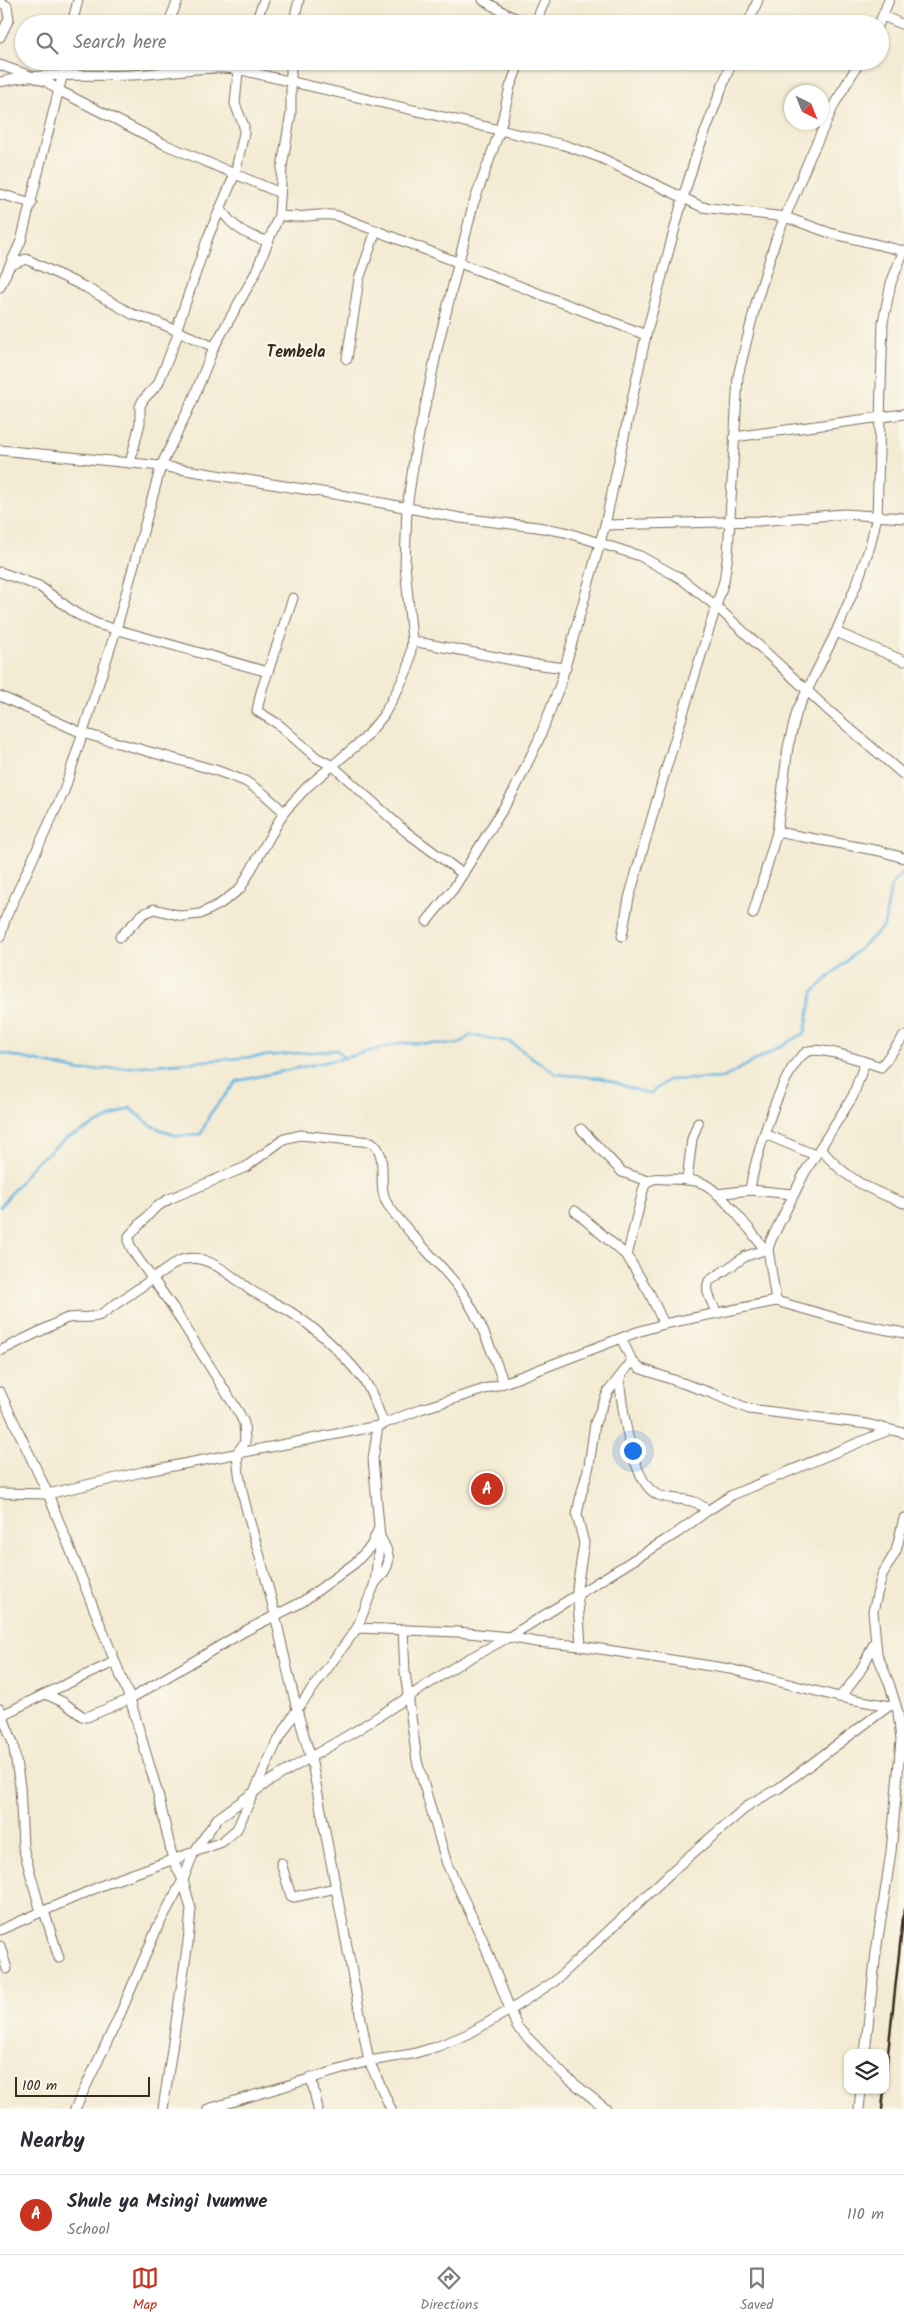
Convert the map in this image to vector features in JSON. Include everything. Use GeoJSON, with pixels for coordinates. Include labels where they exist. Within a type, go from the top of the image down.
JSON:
{"type":"FeatureCollection","features":[{"type":"Feature","properties":{"kind":"street"},"geometry":{"type":"LineString","coordinates":[[74,15],[78,0]]}},
{"type":"Feature","properties":{"kind":"street"},"geometry":{"type":"LineString","coordinates":[[172,15],[178,0]]}},
{"type":"Feature","properties":{"kind":"street"},"geometry":{"type":"LineString","coordinates":[[258,15],[264,0]]}},
{"type":"Feature","properties":{"kind":"street"},"geometry":{"type":"LineString","coordinates":[[296,15],[300,0]]}},
{"type":"Feature","properties":{"kind":"street"},"geometry":{"type":"LineString","coordinates":[[483,0],[508,15]]}},
{"type":"Feature","properties":{"kind":"street"},"geometry":{"type":"LineString","coordinates":[[538,15],[545,0]]}},
{"type":"Feature","properties":{"kind":"street"},"geometry":{"type":"LineString","coordinates":[[752,15],[758,0]]}},
{"type":"Feature","properties":{"kind":"street"},"geometry":{"type":"LineString","coordinates":[[883,15],[888,0]]}},
{"type":"Feature","properties":{"kind":"street"},"geometry":{"type":"LineString","coordinates":[[0,2],[7,6],[8,19],[0,37]]}},
{"type":"Feature","properties":{"kind":"street"},"geometry":{"type":"LineString","coordinates":[[889,22],[904,25]]}},
{"type":"Feature","properties":{"kind":"street"},"geometry":{"type":"LineString","coordinates":[[0,65],[47,82],[60,91],[164,144],[280,193]]}},
{"type":"Feature","properties":{"kind":"street"},"geometry":{"type":"LineString","coordinates":[[0,287],[12,265],[21,241],[64,70]]}},
{"type":"Feature","properties":{"kind":"street"},"geometry":{"type":"LineString","coordinates":[[0,82],[30,75],[130,75],[162,70]]}},
{"type":"Feature","properties":{"kind":"street"},"geometry":{"type":"LineString","coordinates":[[130,463],[140,423],[140,406],[158,384],[178,331],[196,272],[235,174],[244,133],[244,126],[235,104],[238,70]]}},
{"type":"Feature","properties":{"kind":"street"},"geometry":{"type":"LineString","coordinates":[[254,70],[291,82],[584,151],[683,198],[713,209],[785,217],[838,235],[904,250],[891,283],[883,322],[877,516],[870,546],[836,632],[806,690],[792,726],[776,832],[753,914]]}},
{"type":"Feature","properties":{"kind":"street"},"geometry":{"type":"LineString","coordinates":[[0,937],[6,917],[64,791],[116,630],[161,466],[192,402],[214,347],[256,274],[279,216],[280,193],[291,112],[291,70]]}},
{"type":"Feature","properties":{"kind":"street"},"geometry":{"type":"LineString","coordinates":[[120,937],[142,914],[154,909],[182,916],[200,914],[220,904],[240,889],[284,812],[307,787],[364,739],[383,716],[409,666],[412,641],[405,565],[407,507],[426,401],[473,205],[500,130],[510,87],[517,70]]}},
{"type":"Feature","properties":{"kind":"street"},"geometry":{"type":"LineString","coordinates":[[427,921],[443,904],[501,814],[528,764],[566,668],[598,542],[605,525],[646,335],[683,198],[696,156],[729,70]]}},
{"type":"Feature","properties":{"kind":"street"},"geometry":{"type":"LineString","coordinates":[[622,936],[629,898],[665,772],[724,582],[730,521],[738,376],[744,349],[767,264],[785,217],[835,103],[855,70]]}},
{"type":"Feature","properties":{"kind":"street"},"geometry":{"type":"LineString","coordinates":[[0,194],[32,203]]}},
{"type":"Feature","properties":{"kind":"street"},"geometry":{"type":"LineString","coordinates":[[220,208],[229,221],[241,231],[268,241]]}},
{"type":"Feature","properties":{"kind":"street"},"geometry":{"type":"LineString","coordinates":[[279,216],[299,218],[330,214],[646,335]]}},
{"type":"Feature","properties":{"kind":"street"},"geometry":{"type":"LineString","coordinates":[[347,359],[359,279],[376,231]]}},
{"type":"Feature","properties":{"kind":"street"},"geometry":{"type":"LineString","coordinates":[[21,241],[26,258],[87,288],[123,310],[214,347]]}},
{"type":"Feature","properties":{"kind":"street"},"geometry":{"type":"LineString","coordinates":[[12,265],[26,258]]}},
{"type":"Feature","properties":{"kind":"street"},"geometry":{"type":"LineString","coordinates":[[734,437],[904,414]]}},
{"type":"Feature","properties":{"kind":"street"},"geometry":{"type":"LineString","coordinates":[[0,450],[161,466],[407,507],[460,518],[537,527],[565,532],[640,556],[680,578],[717,607],[806,690],[904,775]]}},
{"type":"Feature","properties":{"kind":"street"},"geometry":{"type":"LineString","coordinates":[[605,525],[694,524],[844,514],[904,518]]}},
{"type":"Feature","properties":{"kind":"street"},"geometry":{"type":"LineString","coordinates":[[0,572],[39,586],[77,614],[98,624],[268,672]]}},
{"type":"Feature","properties":{"kind":"street"},"geometry":{"type":"LineString","coordinates":[[293,598],[257,711],[278,724],[317,758],[333,766],[405,831],[463,874]]}},
{"type":"Feature","properties":{"kind":"street"},"geometry":{"type":"LineString","coordinates":[[836,632],[904,661]]}},
{"type":"Feature","properties":{"kind":"street"},"geometry":{"type":"LineString","coordinates":[[412,641],[534,664],[566,668]]}},
{"type":"Feature","properties":{"kind":"street"},"geometry":{"type":"LineString","coordinates":[[0,696],[82,733],[215,770],[245,781],[263,793],[284,812]]}},
{"type":"Feature","properties":{"kind":"street"},"geometry":{"type":"LineString","coordinates":[[776,832],[880,851],[904,858]]}},
{"type":"Feature","properties":{"kind":"street"},"geometry":{"type":"LineString","coordinates":[[750,1190],[765,1134],[783,1084],[792,1068],[805,1054],[809,1051],[821,1051],[883,1066],[904,1036]]}},
{"type":"Feature","properties":{"kind":"street"},"geometry":{"type":"LineString","coordinates":[[717,1314],[706,1285],[746,1256],[767,1250],[793,1194],[853,1096],[865,1062]]}},
{"type":"Feature","properties":{"kind":"street"},"geometry":{"type":"LineString","coordinates":[[687,1180],[692,1139],[698,1123]]}},
{"type":"Feature","properties":{"kind":"street"},"geometry":{"type":"LineString","coordinates":[[581,1129],[622,1172],[648,1180],[654,1178],[702,1183],[717,1194],[767,1250],[776,1301]]}},
{"type":"Feature","properties":{"kind":"street"},"geometry":{"type":"LineString","coordinates":[[765,1134],[817,1152],[862,1186],[904,1203]]}},
{"type":"Feature","properties":{"kind":"street"},"geometry":{"type":"LineString","coordinates":[[391,2109],[369,2060],[311,1758],[296,1711],[240,1481],[237,1453],[245,1442],[246,1434],[240,1412],[172,1306],[134,1253],[129,1243],[129,1236],[155,1208],[186,1191],[234,1173],[291,1136],[312,1136],[371,1142],[381,1152],[381,1186],[387,1203],[456,1284],[472,1310],[504,1383]]}},
{"type":"Feature","properties":{"kind":"street"},"geometry":{"type":"LineString","coordinates":[[627,1256],[644,1186],[648,1180]]}},
{"type":"Feature","properties":{"kind":"street"},"geometry":{"type":"LineString","coordinates":[[717,1194],[750,1190],[793,1194]]}},
{"type":"Feature","properties":{"kind":"street"},"geometry":{"type":"LineString","coordinates":[[575,1211],[627,1256],[650,1294],[664,1324]]}},
{"type":"Feature","properties":{"kind":"street"},"geometry":{"type":"LineString","coordinates":[[0,1351],[65,1319],[93,1318],[128,1294],[153,1280],[177,1262],[185,1258],[194,1258],[220,1268],[254,1292],[290,1312],[320,1335],[359,1374],[371,1394],[381,1425],[373,1459],[380,1532],[375,1583],[356,1628],[296,1711],[267,1761],[242,1821],[228,1838],[222,1842],[110,1882],[0,1930]]}},
{"type":"Feature","properties":{"kind":"street"},"geometry":{"type":"LineString","coordinates":[[0,1493],[48,1494],[142,1472],[381,1425],[421,1409],[504,1383],[621,1338],[664,1324],[776,1301],[857,1324],[904,1334]]}},
{"type":"Feature","properties":{"kind":"street"},"geometry":{"type":"LineString","coordinates":[[621,1338],[632,1361],[639,1368],[711,1393],[749,1409],[867,1424],[904,1433]]}},
{"type":"Feature","properties":{"kind":"street"},"geometry":{"type":"LineString","coordinates":[[580,1646],[577,1594],[584,1543],[577,1516],[589,1466],[595,1423],[608,1392],[632,1361]]}},
{"type":"Feature","properties":{"kind":"street"},"geometry":{"type":"LineString","coordinates":[[620,1378],[621,1399],[629,1441],[644,1483],[659,1495],[698,1502],[707,1511]]}},
{"type":"Feature","properties":{"kind":"street"},"geometry":{"type":"LineString","coordinates":[[0,1392],[48,1494],[130,1699],[158,1794],[173,1860],[183,1880],[191,1909],[188,1942],[163,2109]]}},
{"type":"Feature","properties":{"kind":"street"},"geometry":{"type":"LineString","coordinates":[[75,2109],[118,2019],[158,1926],[183,1880],[194,1852],[217,1819],[253,1792],[410,1698],[459,1664],[509,1636],[691,1524],[732,1495],[889,1430]]}},
{"type":"Feature","properties":{"kind":"street"},"geometry":{"type":"LineString","coordinates":[[865,2049],[896,1800],[902,1730],[892,1706],[889,1683],[877,1654],[872,1622],[876,1598],[884,1572],[896,1551],[904,1518]]}},
{"type":"Feature","properties":{"kind":"street"},"geometry":{"type":"LineString","coordinates":[[45,1694],[63,1702],[82,1716],[87,1717],[130,1699],[245,1631],[274,1617],[321,1589],[355,1563],[371,1546],[380,1532]]}},
{"type":"Feature","properties":{"kind":"street"},"geometry":{"type":"LineString","coordinates":[[356,1628],[509,1636],[536,1642],[580,1646],[730,1669],[839,1697],[892,1706]]}},
{"type":"Feature","properties":{"kind":"street"},"geometry":{"type":"LineString","coordinates":[[403,1630],[405,1672],[421,1780],[447,1864],[485,1945],[517,2027],[527,2040],[565,2076],[606,2109]]}},
{"type":"Feature","properties":{"kind":"street"},"geometry":{"type":"LineString","coordinates":[[839,1697],[852,1685],[862,1669],[874,1642]]}},
{"type":"Feature","properties":{"kind":"street"},"geometry":{"type":"LineString","coordinates":[[59,1958],[42,1912],[23,1847],[20,1786],[13,1743],[1,1713],[114,1662]]}},
{"type":"Feature","properties":{"kind":"street"},"geometry":{"type":"LineString","coordinates":[[208,2109],[369,2060],[412,2054],[436,2047],[468,2034],[510,2010],[556,1981],[680,1864],[750,1804],[778,1788],[892,1706]]}},
{"type":"Feature","properties":{"kind":"street"},"geometry":{"type":"LineString","coordinates":[[282,1864],[291,1896],[294,1897],[336,1888]]}},
{"type":"Feature","properties":{"kind":"street"},"geometry":{"type":"LineString","coordinates":[[0,1946],[7,1970]]}},
{"type":"Feature","properties":{"kind":"street"},"geometry":{"type":"LineString","coordinates":[[311,2077],[318,2109]]}},
{"type":"Feature","properties":{"kind":"street"},"geometry":{"type":"LineString","coordinates":[[859,2109],[861,2094]]}},
{"type":"Feature","properties":{"kind":"waterway"},"geometry":{"type":"LineString","coordinates":[[0,1207],[33,1165],[65,1139],[130,1108],[152,1126],[177,1136],[201,1134],[210,1114],[237,1081],[344,1058],[401,1043],[458,1044],[471,1035],[510,1042],[556,1074],[601,1078],[649,1094],[668,1080],[723,1078],[805,1033],[813,992],[884,926],[891,886],[904,872]]}},
{"type":"Feature","properties":{"kind":"waterway"},"geometry":{"type":"LineString","coordinates":[[0,1053],[82,1071],[337,1050],[344,1058]]}},
{"type":"Feature","properties":{"kind":"railway"},"geometry":{"type":"LineString","coordinates":[[888,2049],[904,1909]]}},
{"type":"Feature","properties":{"kind":"railway"},"geometry":{"type":"LineString","coordinates":[[882,2109],[884,2094]]}},
{"type":"Feature","properties":{"kind":"place","name":"Shule ya Msingi Ivumwe"},"geometry":{"type":"Point","coordinates":[487,1489]}},
{"type":"Feature","properties":{"kind":"district","name":"Tembela"},"geometry":{"type":"Point","coordinates":[296,352]}}]}
